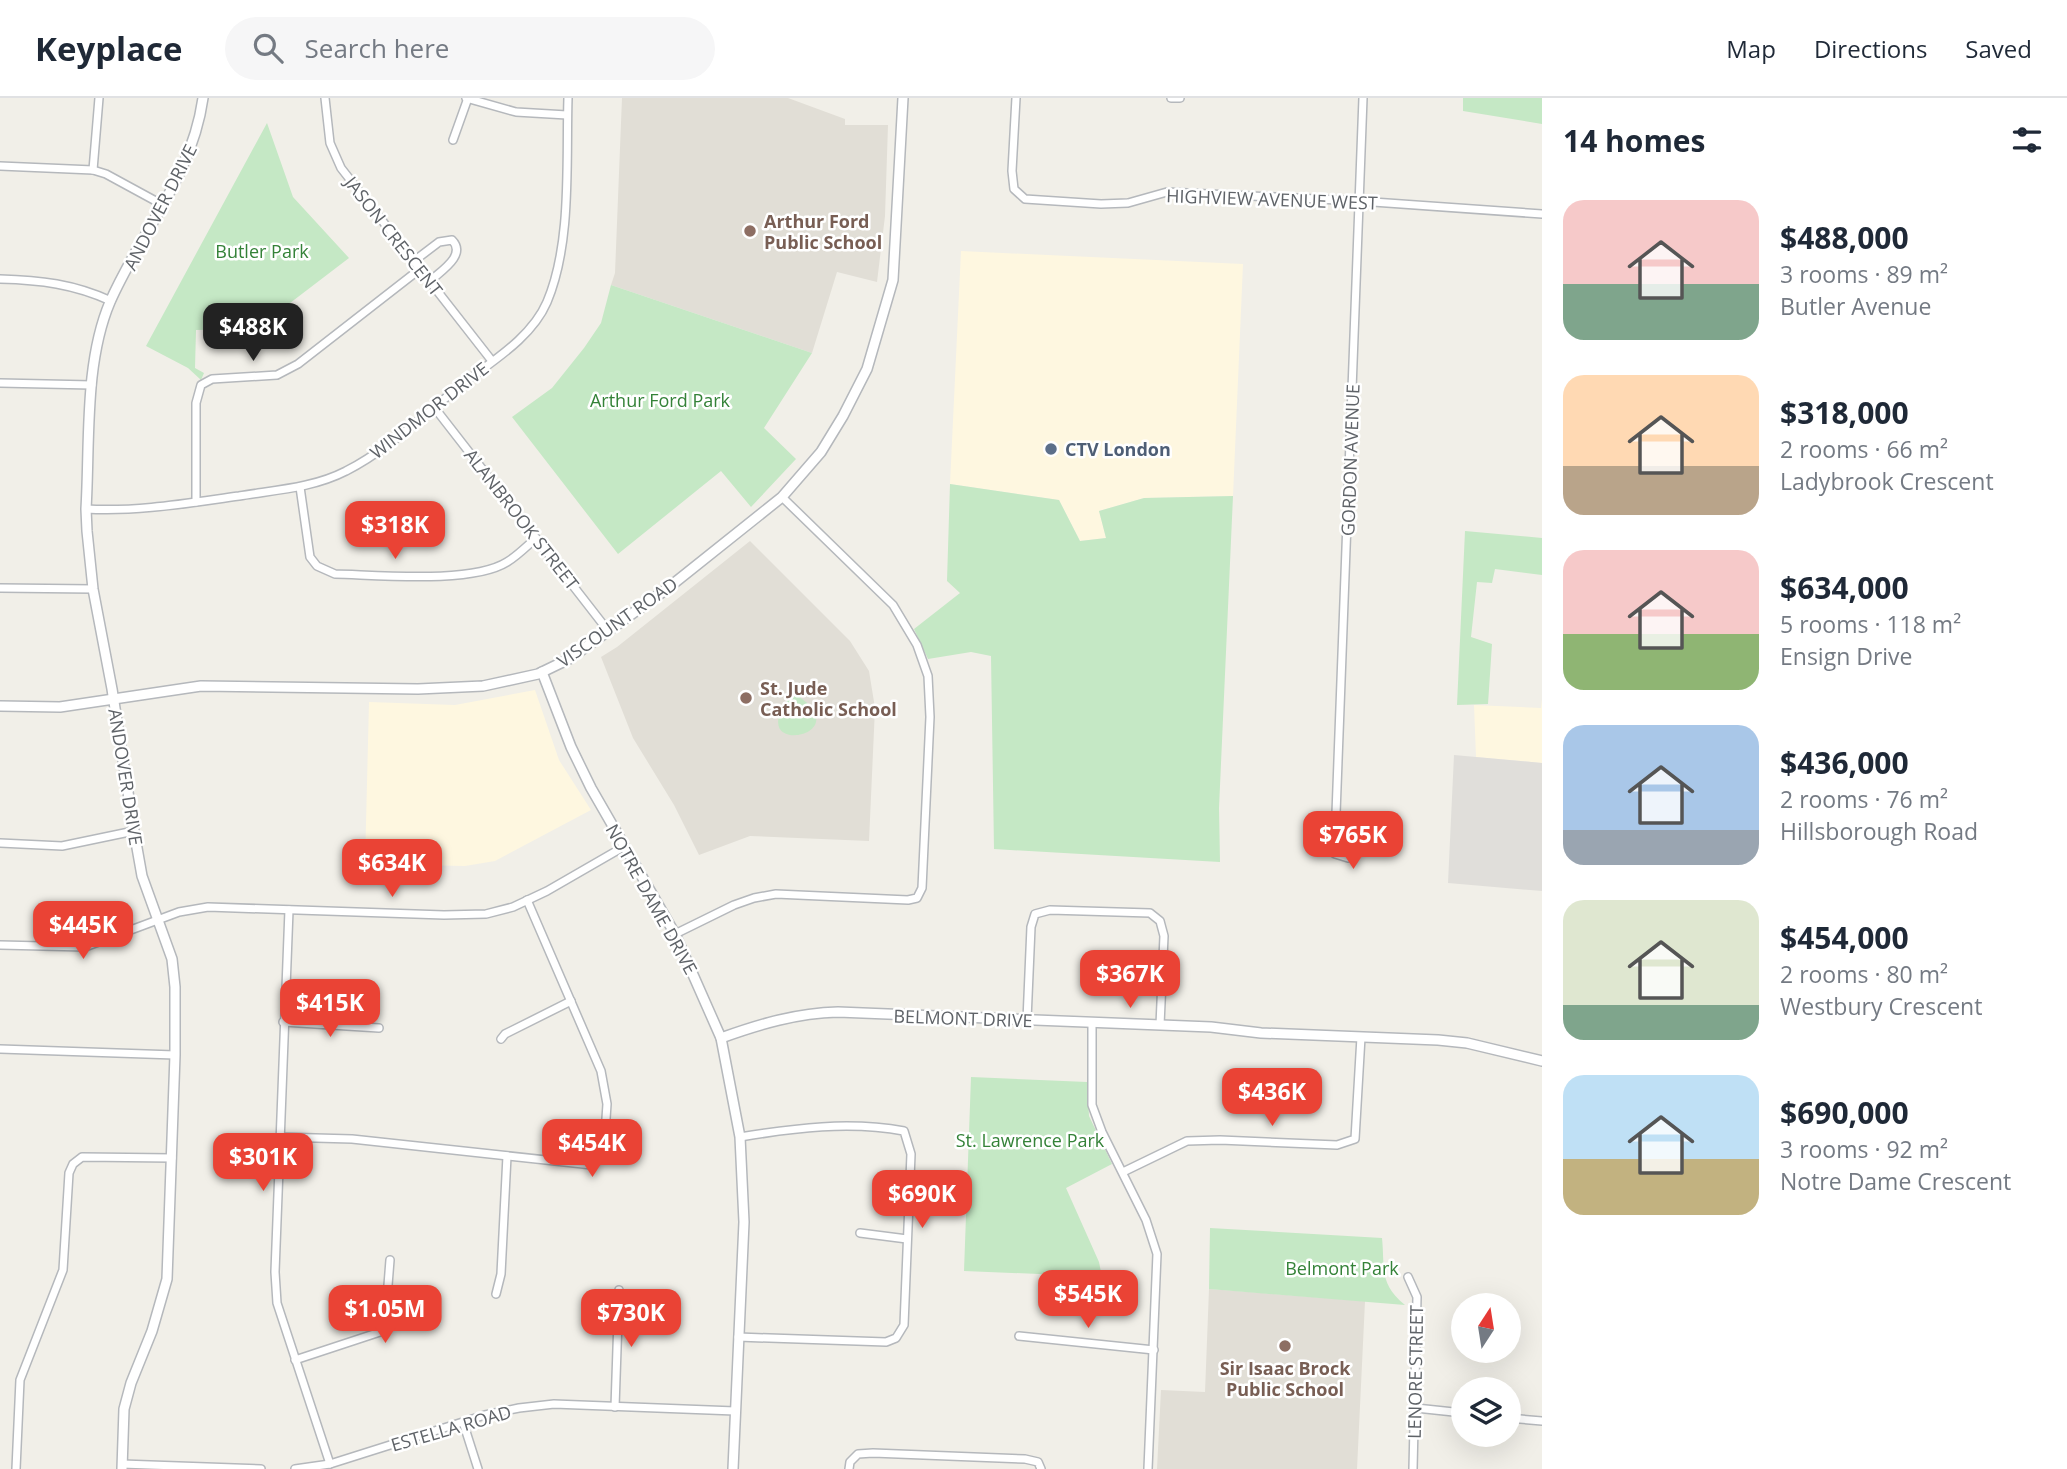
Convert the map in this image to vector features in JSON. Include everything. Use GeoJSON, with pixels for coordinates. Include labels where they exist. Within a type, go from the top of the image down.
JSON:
{"type":"FeatureCollection","features":[{"type":"Feature","properties":{"kind":"street"},"geometry":{"type":"LineString","coordinates":[[93,170],[99,98]]}},
{"type":"Feature","properties":{"kind":"street","name":"ANDOVER DRIVE"},"geometry":{"type":"LineString","coordinates":[[122,1466],[124,1409],[167,1279],[175,987],[172,959],[142,876],[93,589],[86,531],[92,385],[94,352],[111,301],[182,170],[199,127],[203,98]]}},
{"type":"Feature","properties":{"kind":"street","name":"JASON CRESCENT"},"geometry":{"type":"LineString","coordinates":[[325,98],[330,143],[341,168],[492,361]]}},
{"type":"Feature","properties":{"kind":"street"},"geometry":{"type":"LineString","coordinates":[[453,140],[467,98],[516,112],[567,115]]}},
{"type":"Feature","properties":{"kind":"street","name":"WINDMOR DRIVE"},"geometry":{"type":"LineString","coordinates":[[86,509],[148,509],[315,484],[348,471],[376,452],[492,361],[533,325],[546,304],[557,275],[563,238],[568,98]]}},
{"type":"Feature","properties":{"kind":"street","name":"VISCOUNT ROAD"},"geometry":{"type":"LineString","coordinates":[[0,706],[60,707],[201,686],[418,689],[484,685],[542,672],[569,659],[609,632],[782,497],[821,452],[843,416],[867,369],[893,280],[903,98]]}},
{"type":"Feature","properties":{"kind":"street","name":"HIGHVIEW AVENUE WEST"},"geometry":{"type":"LineString","coordinates":[[1016,98],[1012,171],[1014,189],[1025,198],[1101,204],[1128,203],[1167,192],[1359,201],[1542,214]]}},
{"type":"Feature","properties":{"kind":"street"},"geometry":{"type":"LineString","coordinates":[[1171,98],[1180,98]]}},
{"type":"Feature","properties":{"kind":"street","name":"GORDON AVENUE"},"geometry":{"type":"LineString","coordinates":[[1337,822],[1346,834],[1356,840],[1355,852],[1348,858],[1335,854],[1363,98]]}},
{"type":"Feature","properties":{"kind":"street"},"geometry":{"type":"LineString","coordinates":[[0,166],[93,170],[106,174],[163,205]]}},
{"type":"Feature","properties":{"kind":"street"},"geometry":{"type":"LineString","coordinates":[[414,261],[447,239],[456,244],[454,259],[430,281]]}},
{"type":"Feature","properties":{"kind":"street"},"geometry":{"type":"LineString","coordinates":[[196,502],[196,403],[201,384],[212,379],[277,375],[298,364],[420,269]]}},
{"type":"Feature","properties":{"kind":"street"},"geometry":{"type":"LineString","coordinates":[[0,279],[66,284],[111,301]]}},
{"type":"Feature","properties":{"kind":"street"},"geometry":{"type":"LineString","coordinates":[[0,383],[92,385]]}},
{"type":"Feature","properties":{"kind":"street","name":"ALANBROOK STREET"},"geometry":{"type":"LineString","coordinates":[[434,407],[609,632]]}},
{"type":"Feature","properties":{"kind":"street"},"geometry":{"type":"LineString","coordinates":[[300,486],[310,557],[317,566],[335,574],[462,576],[489,570],[507,562],[536,538]]}},
{"type":"Feature","properties":{"kind":"street"},"geometry":{"type":"LineString","coordinates":[[675,934],[754,898],[776,894],[908,900],[917,898],[922,888],[930,717],[928,676],[917,645],[892,605],[782,497]]}},
{"type":"Feature","properties":{"kind":"street"},"geometry":{"type":"LineString","coordinates":[[0,588],[93,589]]}},
{"type":"Feature","properties":{"kind":"street","name":"NOTRE DAME DRIVE"},"geometry":{"type":"LineString","coordinates":[[542,672],[571,747],[675,934],[721,1038],[740,1137],[744,1222],[733,1469]]}},
{"type":"Feature","properties":{"kind":"street"},"geometry":{"type":"LineString","coordinates":[[0,844],[62,846],[134,831]]}},
{"type":"Feature","properties":{"kind":"street"},"geometry":{"type":"LineString","coordinates":[[0,945],[85,947],[179,912],[208,907],[486,914],[527,900],[625,846]]}},
{"type":"Feature","properties":{"kind":"street"},"geometry":{"type":"LineString","coordinates":[[279,1137],[352,1139],[592,1165],[600,1159],[604,1148],[607,1104],[601,1071],[527,900]]}},
{"type":"Feature","properties":{"kind":"street"},"geometry":{"type":"LineString","coordinates":[[1027,1020],[1031,927],[1035,914],[1050,909],[1150,913],[1160,921],[1164,936],[1160,1025]]}},
{"type":"Feature","properties":{"kind":"street"},"geometry":{"type":"LineString","coordinates":[[289,910],[279,1137],[276,1293],[330,1464]]}},
{"type":"Feature","properties":{"kind":"street"},"geometry":{"type":"LineString","coordinates":[[501,1039],[505,1034],[570,1000]]}},
{"type":"Feature","properties":{"kind":"street","name":"BELMONT DRIVE"},"geometry":{"type":"LineString","coordinates":[[721,1038],[765,1023],[810,1013],[838,1012],[1160,1025],[1467,1043],[1542,1061]]}},
{"type":"Feature","properties":{"kind":"street"},"geometry":{"type":"LineString","coordinates":[[283,1022],[380,1028]]}},
{"type":"Feature","properties":{"kind":"street"},"geometry":{"type":"LineString","coordinates":[[1092,1024],[1092,1105],[1102,1132],[1146,1220],[1157,1254],[1148,1469]]}},
{"type":"Feature","properties":{"kind":"street"},"geometry":{"type":"LineString","coordinates":[[1123,1172],[1187,1141],[1336,1145],[1355,1139],[1361,1037]]}},
{"type":"Feature","properties":{"kind":"street"},"geometry":{"type":"LineString","coordinates":[[0,1049],[175,1055]]}},
{"type":"Feature","properties":{"kind":"street"},"geometry":{"type":"LineString","coordinates":[[738,1337],[886,1342],[897,1338],[904,1325],[911,1154],[904,1130],[809,1127],[740,1137]]}},
{"type":"Feature","properties":{"kind":"street"},"geometry":{"type":"LineString","coordinates":[[496,1294],[501,1274],[507,1156]]}},
{"type":"Feature","properties":{"kind":"street"},"geometry":{"type":"LineString","coordinates":[[16,1469],[20,1380],[63,1270],[69,1173],[73,1164],[82,1157],[172,1158]]}},
{"type":"Feature","properties":{"kind":"street"},"geometry":{"type":"LineString","coordinates":[[860,1233],[907,1239]]}},
{"type":"Feature","properties":{"kind":"street"},"geometry":{"type":"LineString","coordinates":[[295,1360],[380,1332],[385,1323],[390,1260]]}},
{"type":"Feature","properties":{"kind":"street","name":"LENORE STREET"},"geometry":{"type":"LineString","coordinates":[[1408,1277],[1417,1297],[1413,1469]]}},
{"type":"Feature","properties":{"kind":"street"},"geometry":{"type":"LineString","coordinates":[[615,1406],[619,1290]]}},
{"type":"Feature","properties":{"kind":"street"},"geometry":{"type":"LineString","coordinates":[[1019,1336],[1154,1350]]}},
{"type":"Feature","properties":{"kind":"street","name":"ESTELLA ROAD"},"geometry":{"type":"LineString","coordinates":[[295,1469],[330,1464],[463,1422],[519,1408],[554,1404],[735,1411]]}},
{"type":"Feature","properties":{"kind":"street"},"geometry":{"type":"LineString","coordinates":[[1416,1408],[1451,1412]]}},
{"type":"Feature","properties":{"kind":"street"},"geometry":{"type":"LineString","coordinates":[[1521,1419],[1542,1421]]}},
{"type":"Feature","properties":{"kind":"street"},"geometry":{"type":"LineString","coordinates":[[463,1422],[478,1469]]}},
{"type":"Feature","properties":{"kind":"street"},"geometry":{"type":"LineString","coordinates":[[849,1469],[850,1462],[858,1454],[873,1453],[1025,1460],[1038,1462],[1041,1469]]}},
{"type":"Feature","properties":{"kind":"street"},"geometry":{"type":"LineString","coordinates":[[122,1466],[261,1469]]}},
{"type":"Feature","properties":{"kind":"shaded area","name":"Arthur Ford Public School"},"geometry":{"type":"Polygon","coordinates":[[[622,98],[788,98],[845,119],[845,125],[888,125],[885,216],[877,282],[837,272],[812,353],[611,285],[615,273],[622,98]]]}},
{"type":"Feature","properties":{"kind":"shaded area"},"geometry":{"type":"Polygon","coordinates":[[[961,251],[1243,264],[1233,496],[1144,498],[1099,511],[1106,538],[1080,541],[1059,500],[950,484],[961,251]]]}},
{"type":"Feature","properties":{"kind":"shaded area","name":"St. Jude Catholic School"},"geometry":{"type":"Polygon","coordinates":[[[750,541],[850,641],[869,671],[875,708],[869,841],[750,836],[699,855],[674,805],[633,738],[601,657],[750,541]]]}},
{"type":"Feature","properties":{"kind":"shaded area"},"geometry":{"type":"Polygon","coordinates":[[[535,690],[559,760],[591,810],[495,861],[465,866],[365,864],[369,702],[455,705],[535,690]]]}},
{"type":"Feature","properties":{"kind":"shaded area"},"geometry":{"type":"Polygon","coordinates":[[[1542,699],[1542,763],[1476,757],[1474,705],[1541,708],[1542,699]]]}},
{"type":"Feature","properties":{"kind":"shaded area"},"geometry":{"type":"Polygon","coordinates":[[[1454,755],[1542,763],[1542,891],[1448,883],[1454,755]]]}},
{"type":"Feature","properties":{"kind":"shaded area","name":"Sir Isaac Brock Public School"},"geometry":{"type":"Polygon","coordinates":[[[1209,1289],[1365,1301],[1357,1469],[1157,1469],[1161,1390],[1205,1392],[1209,1289]]]}},
{"type":"Feature","properties":{"kind":"green space"},"geometry":{"type":"Polygon","coordinates":[[[1463,98],[1542,98],[1542,124],[1463,111],[1463,98]]]}},
{"type":"Feature","properties":{"kind":"green space","name":"Butler Park"},"geometry":{"type":"Polygon","coordinates":[[[267,123],[293,197],[349,258],[256,329],[196,330],[195,368],[204,373],[201,380],[188,368],[146,346],[267,123]]]}},
{"type":"Feature","properties":{"kind":"green space","name":"Arthur Ford Park"},"geometry":{"type":"Polygon","coordinates":[[[611,285],[812,353],[764,428],[796,459],[751,507],[721,471],[618,554],[512,417],[552,388],[584,348],[601,323],[611,285]]]}},
{"type":"Feature","properties":{"kind":"green space"},"geometry":{"type":"Polygon","coordinates":[[[950,484],[1059,500],[1080,541],[1106,538],[1099,511],[1144,498],[1233,496],[1219,808],[1220,862],[994,849],[991,656],[971,652],[928,659],[914,629],[960,593],[947,581],[950,484]]]}},
{"type":"Feature","properties":{"kind":"green space"},"geometry":{"type":"Polygon","coordinates":[[[1465,531],[1542,538],[1542,575],[1495,569],[1492,583],[1477,582],[1471,637],[1492,644],[1488,704],[1457,705],[1465,531]]]}},
{"type":"Feature","properties":{"kind":"green space"},"geometry":{"type":"Polygon","coordinates":[[[791,696],[798,696],[808,704],[816,719],[813,728],[805,733],[784,733],[779,726],[780,714],[791,696]]]}},
{"type":"Feature","properties":{"kind":"green space","name":"St. Lawrence Park"},"geometry":{"type":"Polygon","coordinates":[[[971,1077],[1087,1082],[1089,1116],[1112,1164],[1066,1188],[1099,1262],[1103,1282],[1039,1274],[964,1271],[971,1077]]]}},
{"type":"Feature","properties":{"kind":"green space","name":"Belmont Park"},"geometry":{"type":"Polygon","coordinates":[[[1210,1228],[1382,1238],[1387,1283],[1405,1305],[1209,1289],[1210,1228]]]}},
{"type":"Feature","properties":{"kind":"place","name":"Arthur Ford Public School"},"geometry":{"type":"Point","coordinates":[750,231]}},
{"type":"Feature","properties":{"kind":"place","name":"CTV London"},"geometry":{"type":"Point","coordinates":[1051,449]}},
{"type":"Feature","properties":{"kind":"place","name":"St. Jude Catholic School"},"geometry":{"type":"Point","coordinates":[746,698]}},
{"type":"Feature","properties":{"kind":"place","name":"Sir Isaac Brock Public School"},"geometry":{"type":"Point","coordinates":[1285,1346]}}]}
